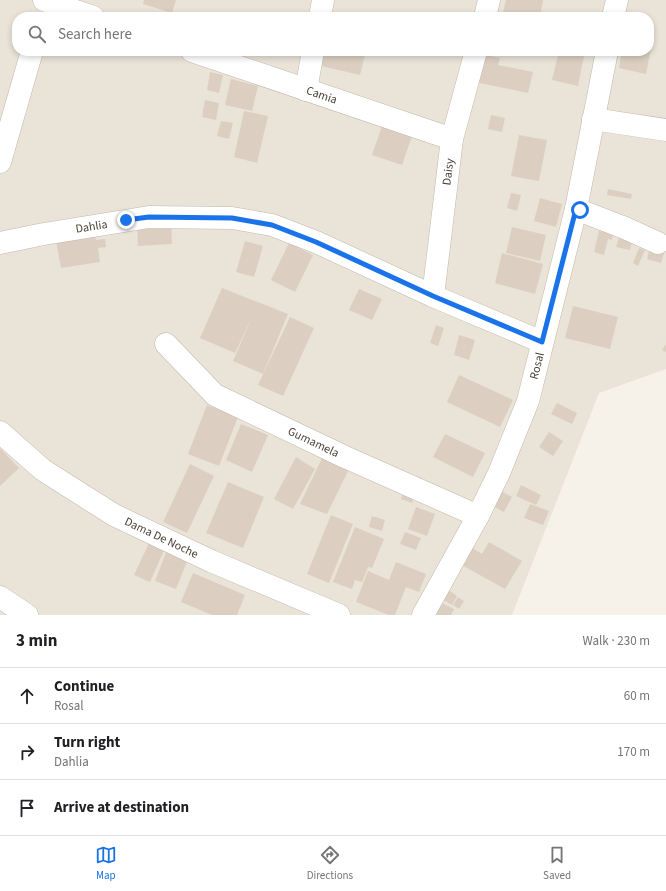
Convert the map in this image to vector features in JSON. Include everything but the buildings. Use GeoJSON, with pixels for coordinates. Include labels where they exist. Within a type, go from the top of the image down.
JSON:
{"type":"FeatureCollection","features":[{"type":"Feature","properties":{"kind":"street"},"geometry":{"type":"LineString","coordinates":[[321,12],[323,0]]}},
{"type":"Feature","properties":{"kind":"street"},"geometry":{"type":"LineString","coordinates":[[486,12],[490,0]]}},
{"type":"Feature","properties":{"kind":"street"},"geometry":{"type":"LineString","coordinates":[[615,12],[617,0]]}},
{"type":"Feature","properties":{"kind":"street"},"geometry":{"type":"LineString","coordinates":[[45,6],[71,12]]}},
{"type":"Feature","properties":{"kind":"street"},"geometry":{"type":"LineString","coordinates":[[0,162],[31,56]]}},
{"type":"Feature","properties":{"kind":"street","name":"Camia"},"geometry":{"type":"LineString","coordinates":[[207,56],[452,139]]}},
{"type":"Feature","properties":{"kind":"street"},"geometry":{"type":"LineString","coordinates":[[306,90],[312,56]]}},
{"type":"Feature","properties":{"kind":"street","name":"Daisy"},"geometry":{"type":"LineString","coordinates":[[433,296],[452,139],[475,56]]}},
{"type":"Feature","properties":{"kind":"street","name":"Rosal"},"geometry":{"type":"LineString","coordinates":[[423,615],[478,516],[499,473],[528,401],[576,209],[606,56]]}},
{"type":"Feature","properties":{"kind":"street"},"geometry":{"type":"LineString","coordinates":[[593,119],[666,130]]}},
{"type":"Feature","properties":{"kind":"street"},"geometry":{"type":"LineString","coordinates":[[576,209],[625,228],[658,243]]}},
{"type":"Feature","properties":{"kind":"street","name":"Dahlia"},"geometry":{"type":"LineString","coordinates":[[0,243],[44,234],[149,217],[232,218],[272,225],[316,242],[433,296],[542,342]]}},
{"type":"Feature","properties":{"kind":"street","name":"Gumamela"},"geometry":{"type":"LineString","coordinates":[[166,344],[215,395],[345,457],[478,516]]}},
{"type":"Feature","properties":{"kind":"street","name":"Dama De Noche"},"geometry":{"type":"LineString","coordinates":[[0,432],[43,470],[114,515],[211,561],[339,615]]}},
{"type":"Feature","properties":{"kind":"street"},"geometry":{"type":"LineString","coordinates":[[0,597],[27,615]]}},
{"type":"Feature","properties":{"kind":"shaded area"},"geometry":{"type":"Polygon","coordinates":[[[0,0],[666,0],[666,369],[599,393],[512,615],[0,615],[0,0]]]}},
{"type":"Feature","properties":{"kind":"route"},"geometry":{"type":"LineString","coordinates":[[126,220],[149,217],[232,218],[272,225],[316,242],[383,274],[542,342],[576,209],[580,210]]}}]}
